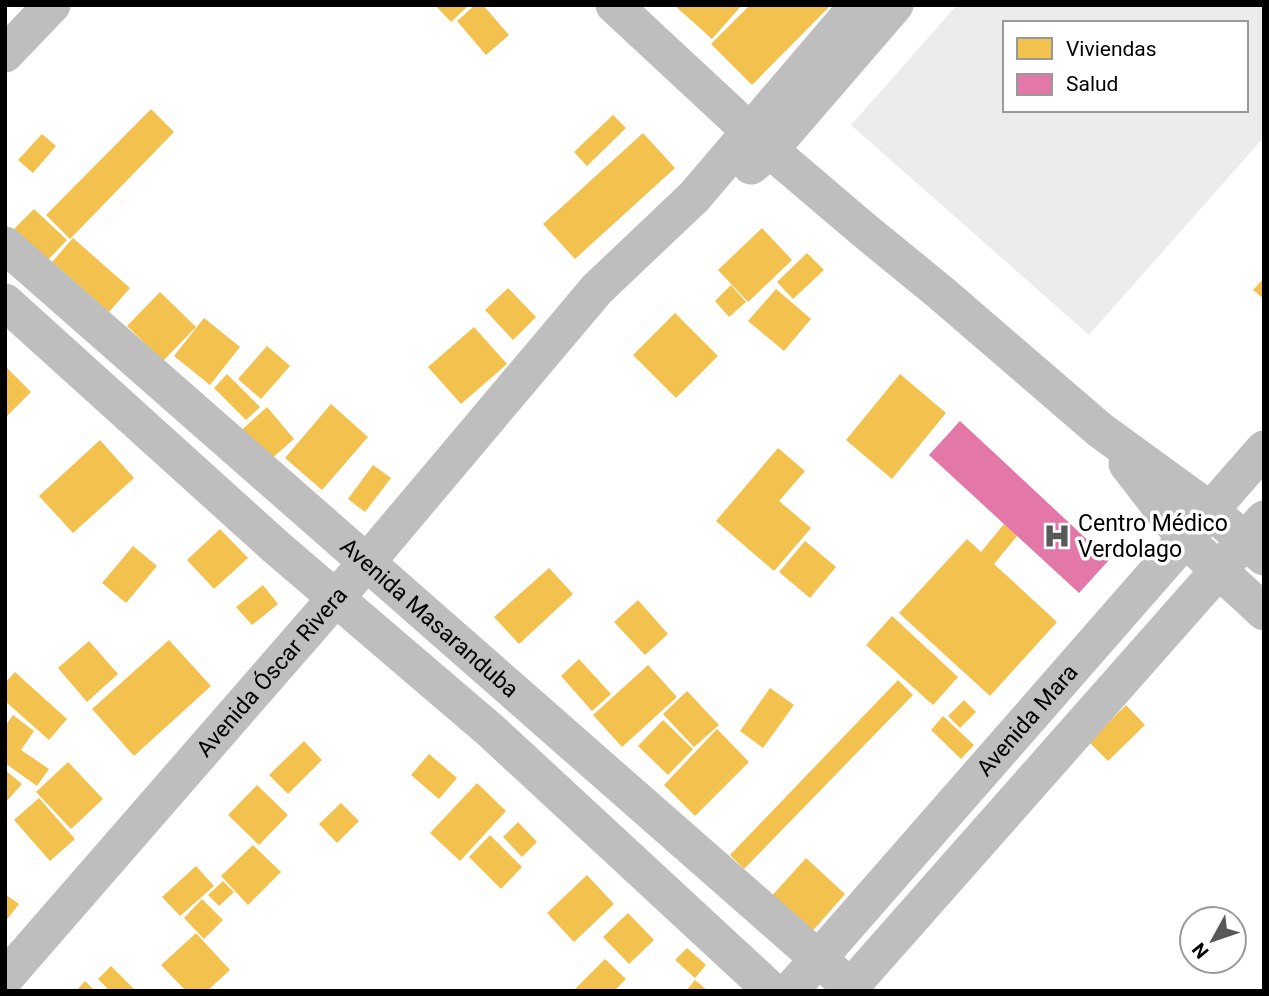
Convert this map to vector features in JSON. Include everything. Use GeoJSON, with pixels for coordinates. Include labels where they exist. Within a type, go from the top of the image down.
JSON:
{"type":"FeatureCollection","features":[{"type":"Feature","properties":{"kind":"street"},"geometry":{"type":"LineString","coordinates":[[5,54],[52,5]]}},
{"type":"Feature","properties":{"kind":"street"},"geometry":{"type":"LineString","coordinates":[[614,5],[761,141],[1100,430],[1210,510],[1257,539]]}},
{"type":"Feature","properties":{"kind":"street","name":"Avenida Óscar Rivera"},"geometry":{"type":"LineString","coordinates":[[5,978],[367,562],[597,289],[679,211],[727,186],[858,5]]}},
{"type":"Feature","properties":{"kind":"street","name":"Avenida Óscar Rivera"},"geometry":{"type":"LineString","coordinates":[[761,141],[895,5]]}},
{"type":"Feature","properties":{"kind":"street","name":"Avenida Masaranduba"},"geometry":{"type":"LineString","coordinates":[[5,245],[851,989]]}},
{"type":"Feature","properties":{"kind":"street"},"geometry":{"type":"LineString","coordinates":[[5,302],[276,547],[490,730],[772,991]]}},
{"type":"Feature","properties":{"kind":"street"},"geometry":{"type":"LineString","coordinates":[[1100,430],[1185,539],[1264,612]]}},
{"type":"Feature","properties":{"kind":"street","name":"Avenida Mara"},"geometry":{"type":"LineString","coordinates":[[790,991],[1264,449]]}},
{"type":"Feature","properties":{"kind":"street","name":"Avenida Mara"},"geometry":{"type":"LineString","coordinates":[[851,989],[1217,570],[1257,539]]}},
{"type":"Feature","properties":{"kind":"shaded area"},"geometry":{"type":"Polygon","coordinates":[[[957,5],[1264,5],[1264,137],[1089,335],[851,125],[957,5]]]}},
{"type":"Feature","properties":{"kind":"building: Viviendas"},"geometry":{"type":"Polygon","coordinates":[[[435,5],[469,5],[451,22],[435,5]]]}},
{"type":"Feature","properties":{"kind":"building: Viviendas"},"geometry":{"type":"Polygon","coordinates":[[[475,5],[483,5],[509,35],[486,55],[457,21],[475,5]]]}},
{"type":"Feature","properties":{"kind":"building: Viviendas"},"geometry":{"type":"Polygon","coordinates":[[[674,5],[742,5],[712,39],[674,5]]]}},
{"type":"Feature","properties":{"kind":"building: Viviendas"},"geometry":{"type":"Polygon","coordinates":[[[750,5],[831,5],[752,85],[711,44],[750,5]]]}},
{"type":"Feature","properties":{"kind":"building: Viviendas"},"geometry":{"type":"Polygon","coordinates":[[[151,109],[174,132],[70,239],[46,215],[151,109]]]}},
{"type":"Feature","properties":{"kind":"building: Viviendas"},"geometry":{"type":"Polygon","coordinates":[[[613,115],[626,128],[587,166],[574,152],[613,115]]]}},
{"type":"Feature","properties":{"kind":"building: Viviendas"},"geometry":{"type":"Polygon","coordinates":[[[643,133],[675,168],[575,259],[543,224],[643,133]]]}},
{"type":"Feature","properties":{"kind":"building: Viviendas"},"geometry":{"type":"Polygon","coordinates":[[[42,134],[56,146],[33,173],[18,160],[42,134]]]}},
{"type":"Feature","properties":{"kind":"building: Viviendas"},"geometry":{"type":"Polygon","coordinates":[[[34,209],[67,240],[45,263],[12,231],[34,209]]]}},
{"type":"Feature","properties":{"kind":"building: Viviendas"},"geometry":{"type":"Polygon","coordinates":[[[762,228],[792,260],[748,302],[718,270],[762,228]]]}},
{"type":"Feature","properties":{"kind":"building: Viviendas"},"geometry":{"type":"Polygon","coordinates":[[[73,238],[130,288],[109,312],[52,262],[73,238]]]}},
{"type":"Feature","properties":{"kind":"building: Viviendas"},"geometry":{"type":"Polygon","coordinates":[[[807,253],[824,270],[793,299],[777,282],[807,253]]]}},
{"type":"Feature","properties":{"kind":"building: Viviendas"},"geometry":{"type":"Polygon","coordinates":[[[1264,278],[1264,299],[1253,290],[1264,278]]]}},
{"type":"Feature","properties":{"kind":"building: Viviendas"},"geometry":{"type":"Polygon","coordinates":[[[731,285],[746,302],[729,317],[715,301],[731,285]]]}},
{"type":"Feature","properties":{"kind":"building: Viviendas"},"geometry":{"type":"Polygon","coordinates":[[[508,288],[536,317],[513,340],[485,310],[508,288]]]}},
{"type":"Feature","properties":{"kind":"building: Viviendas"},"geometry":{"type":"Polygon","coordinates":[[[776,289],[811,319],[784,351],[748,321],[776,289]]]}},
{"type":"Feature","properties":{"kind":"building: Viviendas"},"geometry":{"type":"Polygon","coordinates":[[[160,292],[196,327],[163,361],[127,326],[160,292]]]}},
{"type":"Feature","properties":{"kind":"building: Viviendas"},"geometry":{"type":"Polygon","coordinates":[[[675,313],[718,356],[676,398],[633,355],[675,313]]]}},
{"type":"Feature","properties":{"kind":"building: Viviendas"},"geometry":{"type":"Polygon","coordinates":[[[204,318],[240,347],[210,385],[174,356],[204,318]]]}},
{"type":"Feature","properties":{"kind":"building: Viviendas"},"geometry":{"type":"Polygon","coordinates":[[[474,327],[507,364],[461,404],[428,367],[474,327]]]}},
{"type":"Feature","properties":{"kind":"building: Viviendas"},"geometry":{"type":"Polygon","coordinates":[[[267,346],[290,366],[261,399],[238,379],[267,346]]]}},
{"type":"Feature","properties":{"kind":"building: Viviendas"},"geometry":{"type":"Polygon","coordinates":[[[5,366],[31,392],[5,418],[5,366]]]}},
{"type":"Feature","properties":{"kind":"building: Viviendas"},"geometry":{"type":"Polygon","coordinates":[[[227,374],[260,407],[246,420],[214,388],[227,374]]]}},
{"type":"Feature","properties":{"kind":"building: Viviendas"},"geometry":{"type":"Polygon","coordinates":[[[900,374],[946,413],[892,479],[846,440],[900,374]]]}},
{"type":"Feature","properties":{"kind":"building: Viviendas"},"geometry":{"type":"Polygon","coordinates":[[[331,404],[368,437],[322,490],[285,458],[331,404]]]}},
{"type":"Feature","properties":{"kind":"building: Viviendas"},"geometry":{"type":"Polygon","coordinates":[[[267,407],[294,439],[263,466],[236,435],[267,407]]]}},
{"type":"Feature","properties":{"kind":"building: Viviendas"},"geometry":{"type":"Polygon","coordinates":[[[100,440],[134,478],[73,533],[39,496],[100,440]]]}},
{"type":"Feature","properties":{"kind":"building: Viviendas"},"geometry":{"type":"Polygon","coordinates":[[[778,448],[805,471],[779,501],[811,528],[774,571],[716,521],[778,448]]]}},
{"type":"Feature","properties":{"kind":"building: Viviendas"},"geometry":{"type":"Polygon","coordinates":[[[373,465],[391,478],[365,512],[348,499],[373,465]]]}},
{"type":"Feature","properties":{"kind":"building: Viviendas"},"geometry":{"type":"Polygon","coordinates":[[[1004,524],[1017,536],[994,564],[1057,622],[990,696],[899,613],[967,539],[981,552],[1004,524]]]}},
{"type":"Feature","properties":{"kind":"building: Viviendas"},"geometry":{"type":"Polygon","coordinates":[[[220,529],[248,558],[214,589],[187,560],[220,529]]]}},
{"type":"Feature","properties":{"kind":"building: Viviendas"},"geometry":{"type":"Polygon","coordinates":[[[805,541],[836,567],[810,598],[779,572],[805,541]]]}},
{"type":"Feature","properties":{"kind":"building: Viviendas"},"geometry":{"type":"Polygon","coordinates":[[[133,546],[157,566],[126,603],[102,583],[133,546]]]}},
{"type":"Feature","properties":{"kind":"building: Viviendas"},"geometry":{"type":"Polygon","coordinates":[[[549,568],[573,594],[519,644],[494,617],[549,568]]]}},
{"type":"Feature","properties":{"kind":"building: Viviendas"},"geometry":{"type":"Polygon","coordinates":[[[263,585],[278,604],[252,625],[236,607],[263,585]]]}},
{"type":"Feature","properties":{"kind":"building: Viviendas"},"geometry":{"type":"Polygon","coordinates":[[[638,600],[668,634],[645,655],[614,622],[638,600]]]}},
{"type":"Feature","properties":{"kind":"building: Viviendas"},"geometry":{"type":"Polygon","coordinates":[[[892,616],[958,677],[933,705],[866,645],[892,616]]]}},
{"type":"Feature","properties":{"kind":"building: Viviendas"},"geometry":{"type":"Polygon","coordinates":[[[169,640],[211,686],[134,756],[92,709],[169,640]]]}},
{"type":"Feature","properties":{"kind":"building: Viviendas"},"geometry":{"type":"Polygon","coordinates":[[[89,641],[118,674],[87,702],[58,668],[89,641]]]}},
{"type":"Feature","properties":{"kind":"building: Viviendas"},"geometry":{"type":"Polygon","coordinates":[[[579,659],[611,694],[592,711],[561,676],[579,659]]]}},
{"type":"Feature","properties":{"kind":"building: Viviendas"},"geometry":{"type":"Polygon","coordinates":[[[648,665],[677,697],[622,747],[593,715],[648,665]]]}},
{"type":"Feature","properties":{"kind":"building: Viviendas"},"geometry":{"type":"Polygon","coordinates":[[[15,672],[67,719],[49,740],[5,701],[5,683],[15,672]]]}},
{"type":"Feature","properties":{"kind":"building: Viviendas"},"geometry":{"type":"Polygon","coordinates":[[[898,680],[913,695],[744,869],[730,855],[898,680]]]}},
{"type":"Feature","properties":{"kind":"building: Viviendas"},"geometry":{"type":"Polygon","coordinates":[[[770,688],[794,705],[763,748],[740,731],[770,688]]]}},
{"type":"Feature","properties":{"kind":"building: Viviendas"},"geometry":{"type":"Polygon","coordinates":[[[687,691],[719,725],[694,747],[663,714],[687,691]]]}},
{"type":"Feature","properties":{"kind":"building: Viviendas"},"geometry":{"type":"Polygon","coordinates":[[[964,700],[976,712],[960,728],[948,716],[964,700]]]}},
{"type":"Feature","properties":{"kind":"building: Viviendas"},"geometry":{"type":"Polygon","coordinates":[[[1126,705],[1145,725],[1108,761],[1089,742],[1126,705]]]}},
{"type":"Feature","properties":{"kind":"building: Viviendas"},"geometry":{"type":"Polygon","coordinates":[[[13,715],[34,731],[21,750],[49,769],[37,786],[5,763],[5,726],[13,715]]]}},
{"type":"Feature","properties":{"kind":"building: Viviendas"},"geometry":{"type":"Polygon","coordinates":[[[943,716],[974,745],[961,759],[931,730],[943,716]]]}},
{"type":"Feature","properties":{"kind":"building: Viviendas"},"geometry":{"type":"Polygon","coordinates":[[[663,720],[693,749],[668,775],[638,746],[663,720]]]}},
{"type":"Feature","properties":{"kind":"building: Viviendas"},"geometry":{"type":"Polygon","coordinates":[[[717,729],[749,762],[695,816],[664,785],[717,729]]]}},
{"type":"Feature","properties":{"kind":"building: Viviendas"},"geometry":{"type":"Polygon","coordinates":[[[304,741],[322,760],[288,794],[269,775],[304,741]]]}},
{"type":"Feature","properties":{"kind":"building: Viviendas"},"geometry":{"type":"Polygon","coordinates":[[[429,754],[457,778],[439,799],[411,775],[429,754]]]}},
{"type":"Feature","properties":{"kind":"building: Viviendas"},"geometry":{"type":"Polygon","coordinates":[[[68,762],[103,799],[71,829],[36,792],[68,762]]]}},
{"type":"Feature","properties":{"kind":"building: Viviendas"},"geometry":{"type":"Polygon","coordinates":[[[5,770],[22,784],[5,803],[5,770]]]}},
{"type":"Feature","properties":{"kind":"building: Viviendas"},"geometry":{"type":"Polygon","coordinates":[[[477,783],[506,811],[460,861],[430,833],[477,783]]]}},
{"type":"Feature","properties":{"kind":"building: Viviendas"},"geometry":{"type":"Polygon","coordinates":[[[257,785],[288,815],[259,845],[228,815],[257,785]]]}},
{"type":"Feature","properties":{"kind":"building: Viviendas"},"geometry":{"type":"Polygon","coordinates":[[[39,798],[75,839],[50,861],[14,820],[39,798]]]}},
{"type":"Feature","properties":{"kind":"building: Viviendas"},"geometry":{"type":"Polygon","coordinates":[[[341,803],[359,821],[337,843],[319,824],[341,803]]]}},
{"type":"Feature","properties":{"kind":"building: Viviendas"},"geometry":{"type":"Polygon","coordinates":[[[518,822],[537,842],[522,857],[503,837],[518,822]]]}},
{"type":"Feature","properties":{"kind":"building: Viviendas"},"geometry":{"type":"Polygon","coordinates":[[[490,835],[522,867],[501,889],[469,857],[490,835]]]}},
{"type":"Feature","properties":{"kind":"building: Viviendas"},"geometry":{"type":"Polygon","coordinates":[[[253,845],[281,872],[248,905],[221,876],[253,845]]]}},
{"type":"Feature","properties":{"kind":"building: Viviendas"},"geometry":{"type":"Polygon","coordinates":[[[806,858],[845,894],[809,935],[769,899],[806,858]]]}},
{"type":"Feature","properties":{"kind":"building: Viviendas"},"geometry":{"type":"Polygon","coordinates":[[[196,866],[214,886],[180,916],[162,897],[196,866]]]}},
{"type":"Feature","properties":{"kind":"building: Viviendas"},"geometry":{"type":"Polygon","coordinates":[[[587,875],[614,904],[574,942],[547,913],[587,875]]]}},
{"type":"Feature","properties":{"kind":"building: Viviendas"},"geometry":{"type":"Polygon","coordinates":[[[223,881],[234,892],[219,906],[208,895],[223,881]]]}},
{"type":"Feature","properties":{"kind":"building: Viviendas"},"geometry":{"type":"Polygon","coordinates":[[[5,894],[19,904],[5,922],[5,894]]]}},
{"type":"Feature","properties":{"kind":"building: Viviendas"},"geometry":{"type":"Polygon","coordinates":[[[202,899],[223,920],[204,939],[184,918],[202,899]]]}},
{"type":"Feature","properties":{"kind":"building: Viviendas"},"geometry":{"type":"Polygon","coordinates":[[[628,913],[654,940],[629,964],[603,937],[628,913]]]}},
{"type":"Feature","properties":{"kind":"building: Viviendas"},"geometry":{"type":"Polygon","coordinates":[[[196,933],[230,970],[207,991],[186,991],[161,965],[196,933]]]}},
{"type":"Feature","properties":{"kind":"building: Viviendas"},"geometry":{"type":"Polygon","coordinates":[[[687,948],[706,965],[695,978],[675,960],[687,948]]]}},
{"type":"Feature","properties":{"kind":"building: Viviendas"},"geometry":{"type":"Polygon","coordinates":[[[605,959],[626,979],[614,991],[573,991],[605,959]]]}},
{"type":"Feature","properties":{"kind":"building: Viviendas"},"geometry":{"type":"Polygon","coordinates":[[[111,966],[136,991],[110,991],[98,979],[111,966]]]}},
{"type":"Feature","properties":{"kind":"building: Viviendas"},"geometry":{"type":"Polygon","coordinates":[[[695,980],[708,991],[686,991],[695,980]]]}},
{"type":"Feature","properties":{"kind":"building: Viviendas"},"geometry":{"type":"Polygon","coordinates":[[[85,981],[95,991],[76,991],[85,981]]]}},
{"type":"Feature","properties":{"kind":"building: Salud"},"geometry":{"type":"Polygon","coordinates":[[[960,421],[1109,560],[1079,593],[929,455],[960,421]]]}},
{"type":"Feature","properties":{"kind":"place","name":"Centro Médico Verdolago"},"geometry":{"type":"Point","coordinates":[1057,536]}}]}
